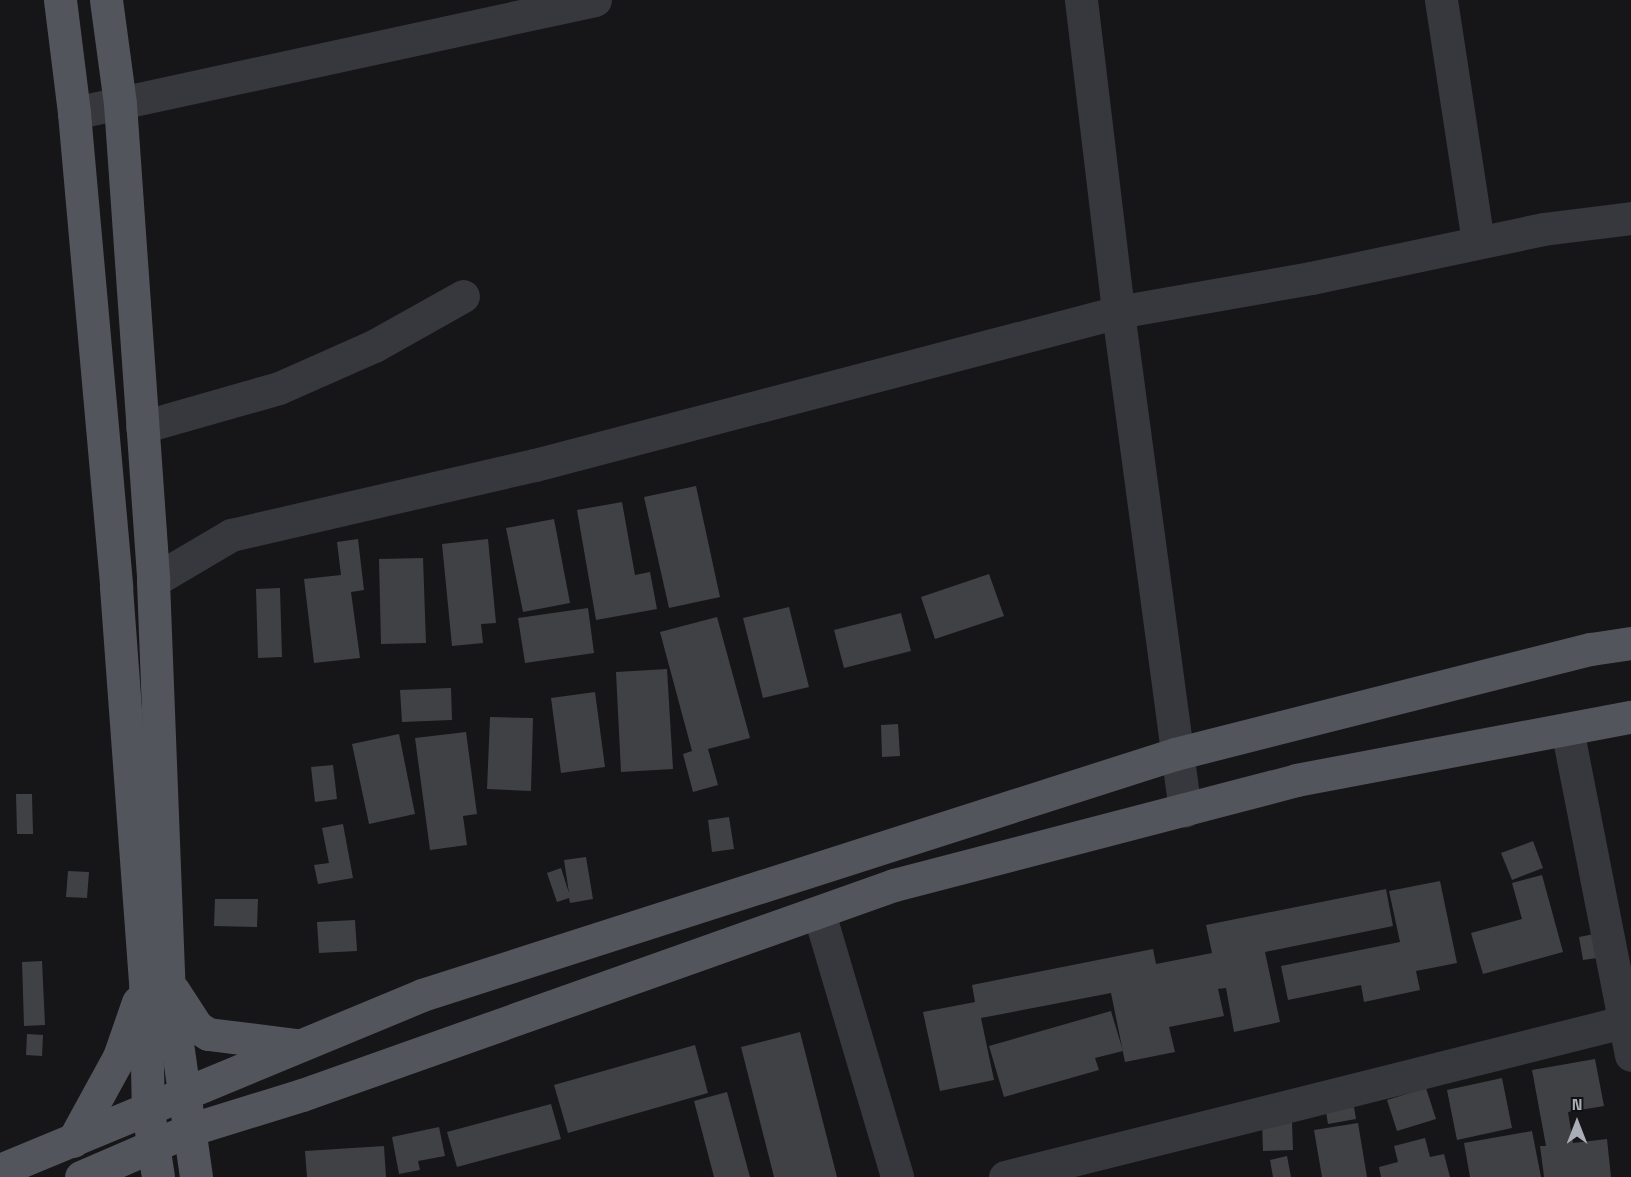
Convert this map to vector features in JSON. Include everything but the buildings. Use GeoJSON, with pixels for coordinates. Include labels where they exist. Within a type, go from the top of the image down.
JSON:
{"type":"FeatureCollection","features":[{"type":"Feature","properties":{"kind":"main road"},"geometry":{"type":"LineString","coordinates":[[60,0],[74,113],[116,587],[156,980],[185,1094],[192,1129],[196,1177]]}},
{"type":"Feature","properties":{"kind":"main road"},"geometry":{"type":"LineString","coordinates":[[106,0],[120,104],[153,581],[156,980],[148,1112],[155,1162]]}},
{"type":"Feature","properties":{"kind":"main road"},"geometry":{"type":"LineString","coordinates":[[0,1170],[148,1112],[185,1094],[422,995],[1175,754],[1591,649],[1631,643]]}},
{"type":"Feature","properties":{"kind":"main road"},"geometry":{"type":"LineString","coordinates":[[81,1177],[155,1162],[192,1129],[302,1095],[894,885],[1185,811],[1296,780],[1631,717]]}},
{"type":"Feature","properties":{"kind":"main road"},"geometry":{"type":"LineString","coordinates":[[156,980],[197,1027],[208,1034],[298,1046]]}},
{"type":"Feature","properties":{"kind":"main road"},"geometry":{"type":"LineString","coordinates":[[73,1141],[119,1058],[156,980]]}},
{"type":"Feature","properties":{"kind":"street"},"geometry":{"type":"LineString","coordinates":[[74,113],[595,0]]}},
{"type":"Feature","properties":{"kind":"street"},"geometry":{"type":"LineString","coordinates":[[1081,0],[1118,312],[1175,754],[1185,811]]}},
{"type":"Feature","properties":{"kind":"street"},"geometry":{"type":"LineString","coordinates":[[1441,0],[1478,242]]}},
{"type":"Feature","properties":{"kind":"street"},"geometry":{"type":"LineString","coordinates":[[153,581],[231,535],[535,465],[1118,312],[1311,278],[1478,242],[1631,218]]}},
{"type":"Feature","properties":{"kind":"street"},"geometry":{"type":"LineString","coordinates":[[142,427],[279,388],[375,346],[463,296]]}},
{"type":"Feature","properties":{"kind":"street"},"geometry":{"type":"LineString","coordinates":[[1567,729],[1631,1054]]}},
{"type":"Feature","properties":{"kind":"street"},"geometry":{"type":"LineString","coordinates":[[819,913],[897,1177]]}},
{"type":"Feature","properties":{"kind":"street"},"geometry":{"type":"LineString","coordinates":[[1005,1177],[1623,1022]]}}]}
